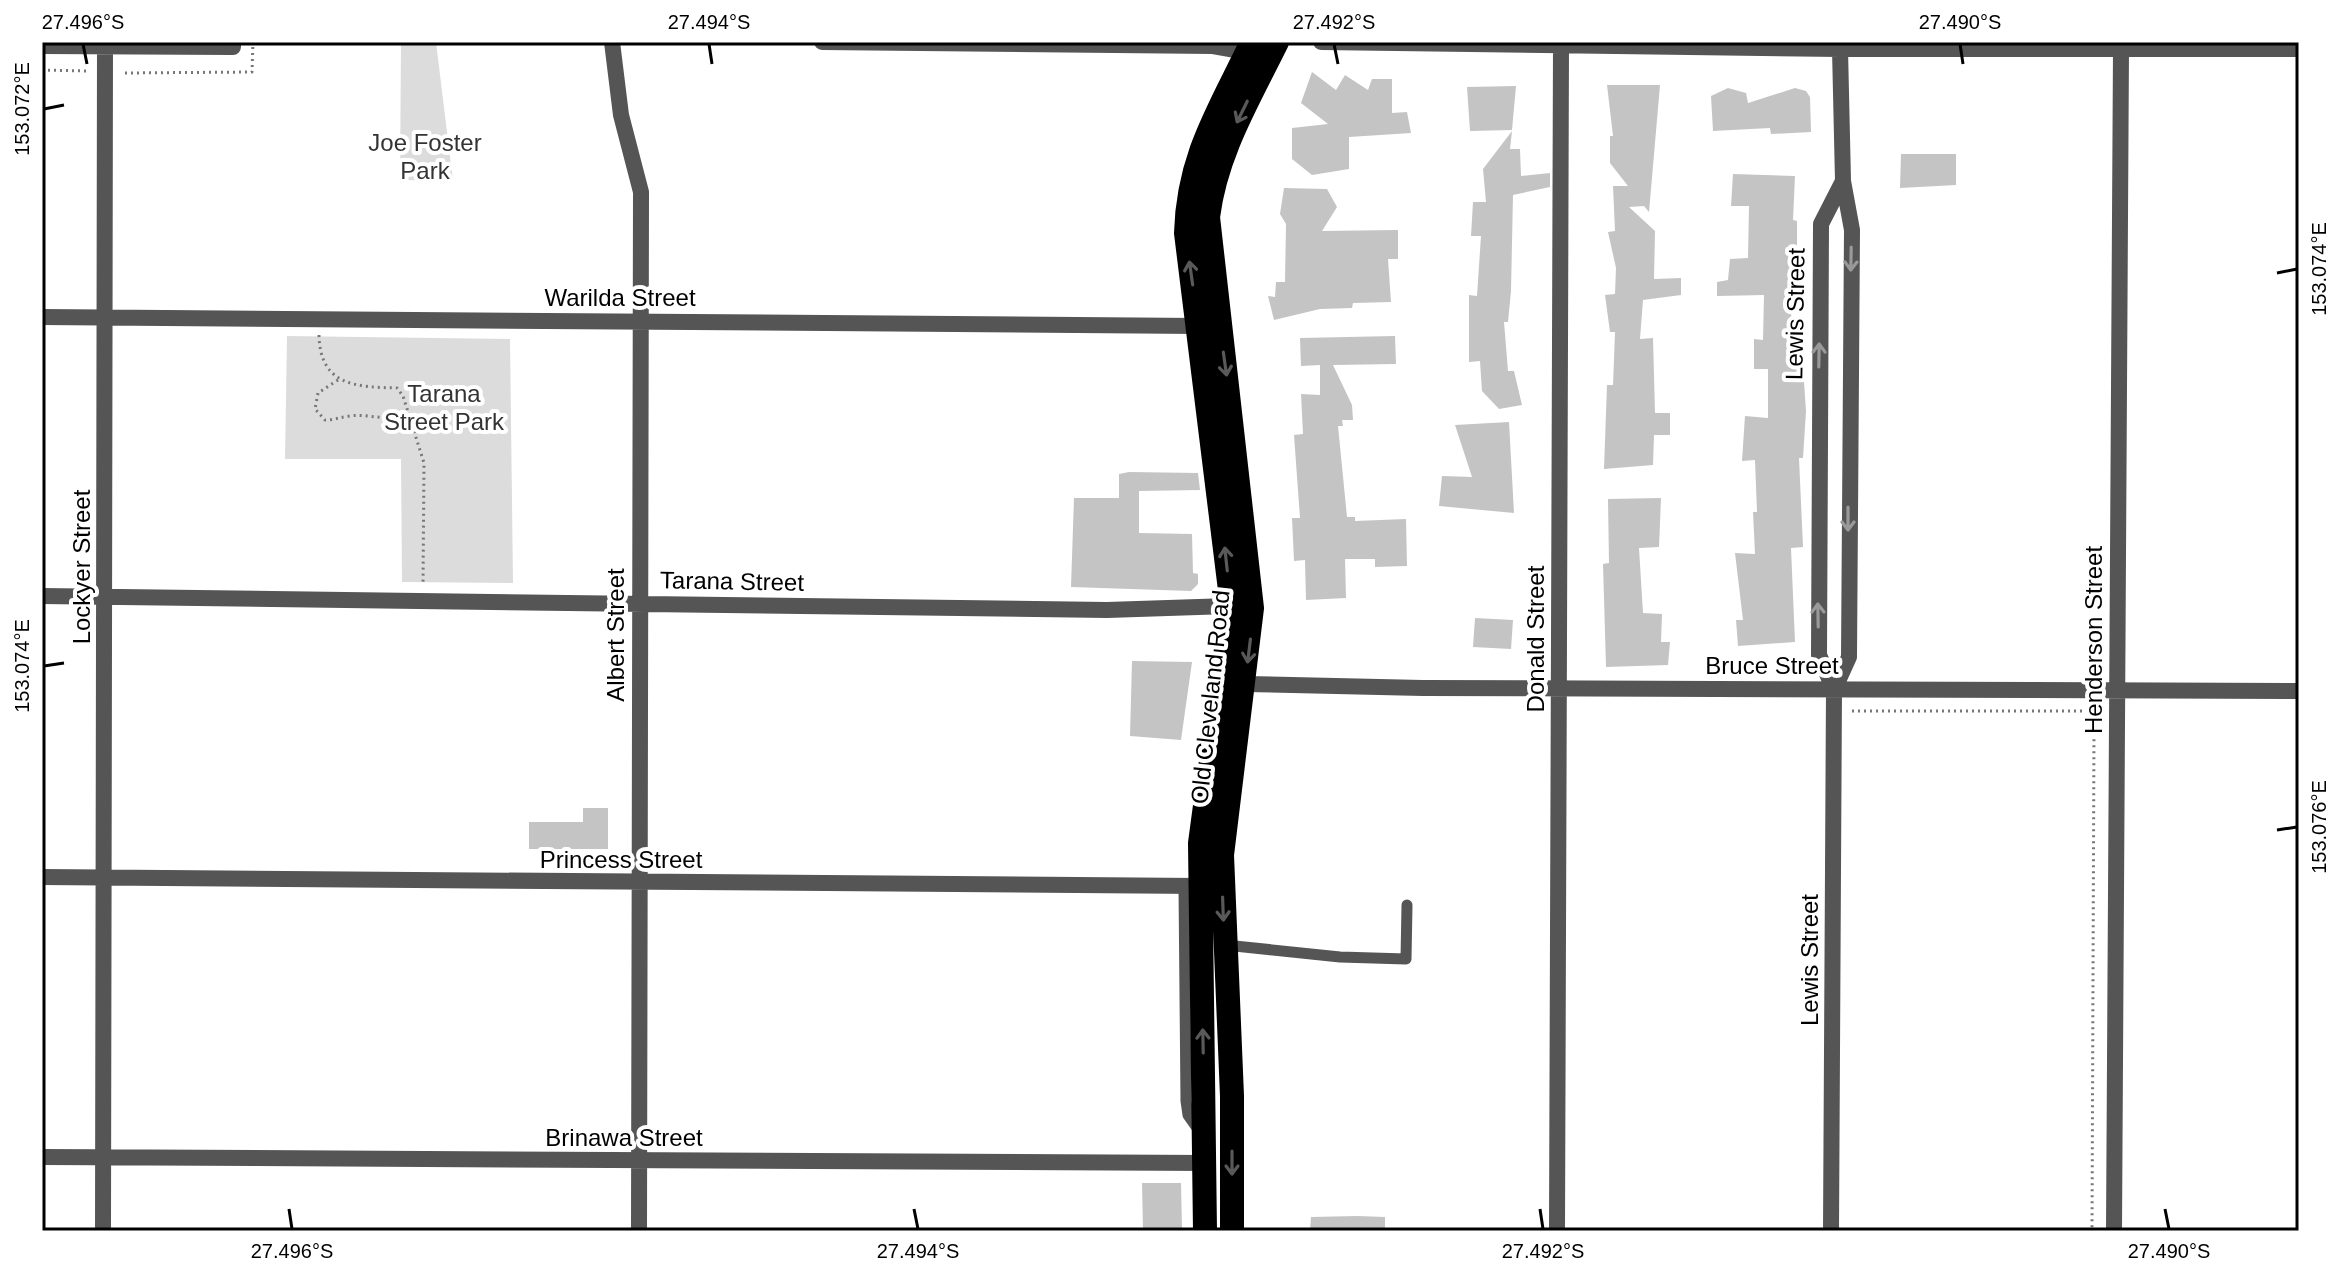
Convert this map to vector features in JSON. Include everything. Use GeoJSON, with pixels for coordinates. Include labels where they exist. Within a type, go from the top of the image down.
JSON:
{"type":"FeatureCollection","features":[{"type":"Feature","properties":{"kind":"highway","name":"Old Cleveland Road"},"geometry":{"type":"LineString","coordinates":[[1232,1231],[1225,819],[1252,621],[1251,575],[1208,217],[1212,183],[1226,145],[1277,42]]}},
{"type":"Feature","properties":{"kind":"highway","name":"Old Cleveland Road"},"geometry":{"type":"LineString","coordinates":[[1205,1231],[1206,1163],[1191,886],[1229,606],[1226,554],[1186,233],[1191,175],[1199,150],[1250,47]]}},
{"type":"Feature","properties":{"kind":"street","name":"Albert Street"},"geometry":{"type":"LineString","coordinates":[[612,42],[621,115],[641,192],[639,1231]]}},
{"type":"Feature","properties":{"kind":"street"},"geometry":{"type":"LineString","coordinates":[[822,42],[1250,47]]}},
{"type":"Feature","properties":{"kind":"street"},"geometry":{"type":"LineString","coordinates":[[1321,42],[1561,46],[1736,43],[1840,49],[2299,49]]}},
{"type":"Feature","properties":{"kind":"street"},"geometry":{"type":"LineString","coordinates":[[42,46],[233,44]]}},
{"type":"Feature","properties":{"kind":"street","name":"Lockyer Street"},"geometry":{"type":"LineString","coordinates":[[103,1231],[105,46]]}},
{"type":"Feature","properties":{"kind":"street","name":"Donald Street"},"geometry":{"type":"LineString","coordinates":[[1557,1231],[1561,46]]}},
{"type":"Feature","properties":{"kind":"street","name":"Lewis Street"},"geometry":{"type":"LineString","coordinates":[[1834,690],[1849,657],[1852,230],[1843,181],[1840,49]]}},
{"type":"Feature","properties":{"kind":"street","name":"Henderson Street"},"geometry":{"type":"LineString","coordinates":[[2114,1231],[2121,49]]}},
{"type":"Feature","properties":{"kind":"street","name":"Lewis Street"},"geometry":{"type":"LineString","coordinates":[[1831,1231],[1834,690],[1819,655],[1821,224],[1843,181]]}},
{"type":"Feature","properties":{"kind":"street","name":"Warilda Street"},"geometry":{"type":"LineString","coordinates":[[42,317],[1198,326]]}},
{"type":"Feature","properties":{"kind":"street","name":"Tarana Street"},"geometry":{"type":"LineString","coordinates":[[42,596],[1107,610],[1229,606]]}},
{"type":"Feature","properties":{"kind":"street","name":"Bruce Street"},"geometry":{"type":"LineString","coordinates":[[1245,684],[1423,688],[2299,691]]}},
{"type":"Feature","properties":{"kind":"street","name":"Princess Street"},"geometry":{"type":"LineString","coordinates":[[42,877],[1191,886]]}},
{"type":"Feature","properties":{"kind":"street","name":"Brinawa Street"},"geometry":{"type":"LineString","coordinates":[[42,1157],[1206,1163]]}},
{"type":"Feature","properties":{"kind":"lane"},"geometry":{"type":"LineString","coordinates":[[1225,945],[1340,957],[1406,959],[1407,905]]}},
{"type":"Feature","properties":{"kind":"path"},"geometry":{"type":"LineString","coordinates":[[125,73],[252,72],[253,42]]}},
{"type":"Feature","properties":{"kind":"path"},"geometry":{"type":"LineString","coordinates":[[42,70],[93,71]]}},
{"type":"Feature","properties":{"kind":"path"},"geometry":{"type":"LineString","coordinates":[[319,320],[321,359],[340,380],[363,387],[397,388],[420,442],[424,463],[422,601]]}},
{"type":"Feature","properties":{"kind":"path"},"geometry":{"type":"LineString","coordinates":[[340,380],[318,393],[315,409],[325,420],[353,415],[383,418],[399,415],[406,410]]}},
{"type":"Feature","properties":{"kind":"path"},"geometry":{"type":"LineString","coordinates":[[74,579],[89,571],[89,558]]}},
{"type":"Feature","properties":{"kind":"path"},"geometry":{"type":"LineString","coordinates":[[1850,711],[2099,711],[2094,727],[2092,1231]]}},
{"type":"Feature","properties":{"kind":"green space","name":"Joe Foster Park"},"geometry":{"type":"Polygon","coordinates":[[[401,42],[436,42],[453,181],[400,180],[401,42]]]}},
{"type":"Feature","properties":{"kind":"green space","name":"Tarana Street Park"},"geometry":{"type":"Polygon","coordinates":[[[287,336],[510,339],[513,583],[402,582],[401,459],[285,459],[287,336]]]}},
{"type":"Feature","properties":{"kind":"building"},"geometry":{"type":"Polygon","coordinates":[[[1312,72],[1336,90],[1345,75],[1368,90],[1372,79],[1392,79],[1392,113],[1407,112],[1411,133],[1349,137],[1349,169],[1312,175],[1292,159],[1292,128],[1328,124],[1301,103],[1312,72]]]}},
{"type":"Feature","properties":{"kind":"building"},"geometry":{"type":"Polygon","coordinates":[[[1607,85],[1660,85],[1649,212],[1644,206],[1629,207],[1655,231],[1654,279],[1681,278],[1681,295],[1643,300],[1640,339],[1653,338],[1655,413],[1670,413],[1670,435],[1654,435],[1653,465],[1604,469],[1607,385],[1613,385],[1615,332],[1610,332],[1605,295],[1615,294],[1616,268],[1608,232],[1615,231],[1613,186],[1628,186],[1610,163],[1610,136],[1613,136],[1607,85]]]}},
{"type":"Feature","properties":{"kind":"building"},"geometry":{"type":"Polygon","coordinates":[[[1516,86],[1512,130],[1470,131],[1467,87],[1516,86]]]}},
{"type":"Feature","properties":{"kind":"building"},"geometry":{"type":"Polygon","coordinates":[[[1728,88],[1746,93],[1748,103],[1795,88],[1806,91],[1810,97],[1811,132],[1771,134],[1770,128],[1713,131],[1711,96],[1728,88]]]}},
{"type":"Feature","properties":{"kind":"building"},"geometry":{"type":"Polygon","coordinates":[[[1512,131],[1510,149],[1520,149],[1521,176],[1550,173],[1550,187],[1513,195],[1511,291],[1508,322],[1504,322],[1508,371],[1514,371],[1522,405],[1499,409],[1482,391],[1480,361],[1469,362],[1469,295],[1477,296],[1481,236],[1471,236],[1473,202],[1486,202],[1483,169],[1512,131]]]}},
{"type":"Feature","properties":{"kind":"building"},"geometry":{"type":"Polygon","coordinates":[[[1901,154],[1956,154],[1956,185],[1900,188],[1901,154]]]}},
{"type":"Feature","properties":{"kind":"building"},"geometry":{"type":"Polygon","coordinates":[[[1733,174],[1795,176],[1793,220],[1797,221],[1797,251],[1792,250],[1791,341],[1798,341],[1798,354],[1802,353],[1806,411],[1803,458],[1799,458],[1803,547],[1791,548],[1795,642],[1738,646],[1736,620],[1743,620],[1735,553],[1755,554],[1753,512],[1757,512],[1755,460],[1742,461],[1745,416],[1768,418],[1768,369],[1754,369],[1754,339],[1763,340],[1764,295],[1717,296],[1717,282],[1728,280],[1730,259],[1748,258],[1749,206],[1731,206],[1733,174]]]}},
{"type":"Feature","properties":{"kind":"building"},"geometry":{"type":"Polygon","coordinates":[[[1284,188],[1327,189],[1337,207],[1322,231],[1398,230],[1398,259],[1388,259],[1391,302],[1353,303],[1352,308],[1320,309],[1274,320],[1268,296],[1275,297],[1276,282],[1285,282],[1286,224],[1280,214],[1284,188]]]}},
{"type":"Feature","properties":{"kind":"building"},"geometry":{"type":"Polygon","coordinates":[[[1395,336],[1396,364],[1333,365],[1352,405],[1353,420],[1342,420],[1343,426],[1338,426],[1347,517],[1355,517],[1355,521],[1406,519],[1407,566],[1375,567],[1375,559],[1345,559],[1346,598],[1306,600],[1305,560],[1294,561],[1292,518],[1300,518],[1294,435],[1303,434],[1301,394],[1320,395],[1320,365],[1301,366],[1300,338],[1395,336]]]}},
{"type":"Feature","properties":{"kind":"building"},"geometry":{"type":"Polygon","coordinates":[[[1509,422],[1514,513],[1439,506],[1442,476],[1472,477],[1455,425],[1509,422]]]}},
{"type":"Feature","properties":{"kind":"building"},"geometry":{"type":"Polygon","coordinates":[[[1198,473],[1200,490],[1139,491],[1139,533],[1192,534],[1193,573],[1198,574],[1198,584],[1191,591],[1071,587],[1074,498],[1119,498],[1119,474],[1198,473]]]}},
{"type":"Feature","properties":{"kind":"building"},"geometry":{"type":"Polygon","coordinates":[[[1661,498],[1659,547],[1639,548],[1643,613],[1662,614],[1661,642],[1670,642],[1668,665],[1606,667],[1603,564],[1609,563],[1608,499],[1661,498]]]}},
{"type":"Feature","properties":{"kind":"building"},"geometry":{"type":"Polygon","coordinates":[[[1475,618],[1513,620],[1511,649],[1473,647],[1475,618]]]}},
{"type":"Feature","properties":{"kind":"building"},"geometry":{"type":"Polygon","coordinates":[[[1132,661],[1192,662],[1181,740],[1130,736],[1132,661]]]}},
{"type":"Feature","properties":{"kind":"building"},"geometry":{"type":"Polygon","coordinates":[[[583,808],[608,808],[608,849],[529,849],[529,822],[583,822],[583,808]]]}},
{"type":"Feature","properties":{"kind":"building"},"geometry":{"type":"Polygon","coordinates":[[[1142,1183],[1181,1183],[1182,1231],[1143,1231],[1142,1183]]]}},
{"type":"Feature","properties":{"kind":"building"},"geometry":{"type":"Polygon","coordinates":[[[1311,1217],[1385,1217],[1385,1231],[1310,1231],[1311,1217]]]}}]}
